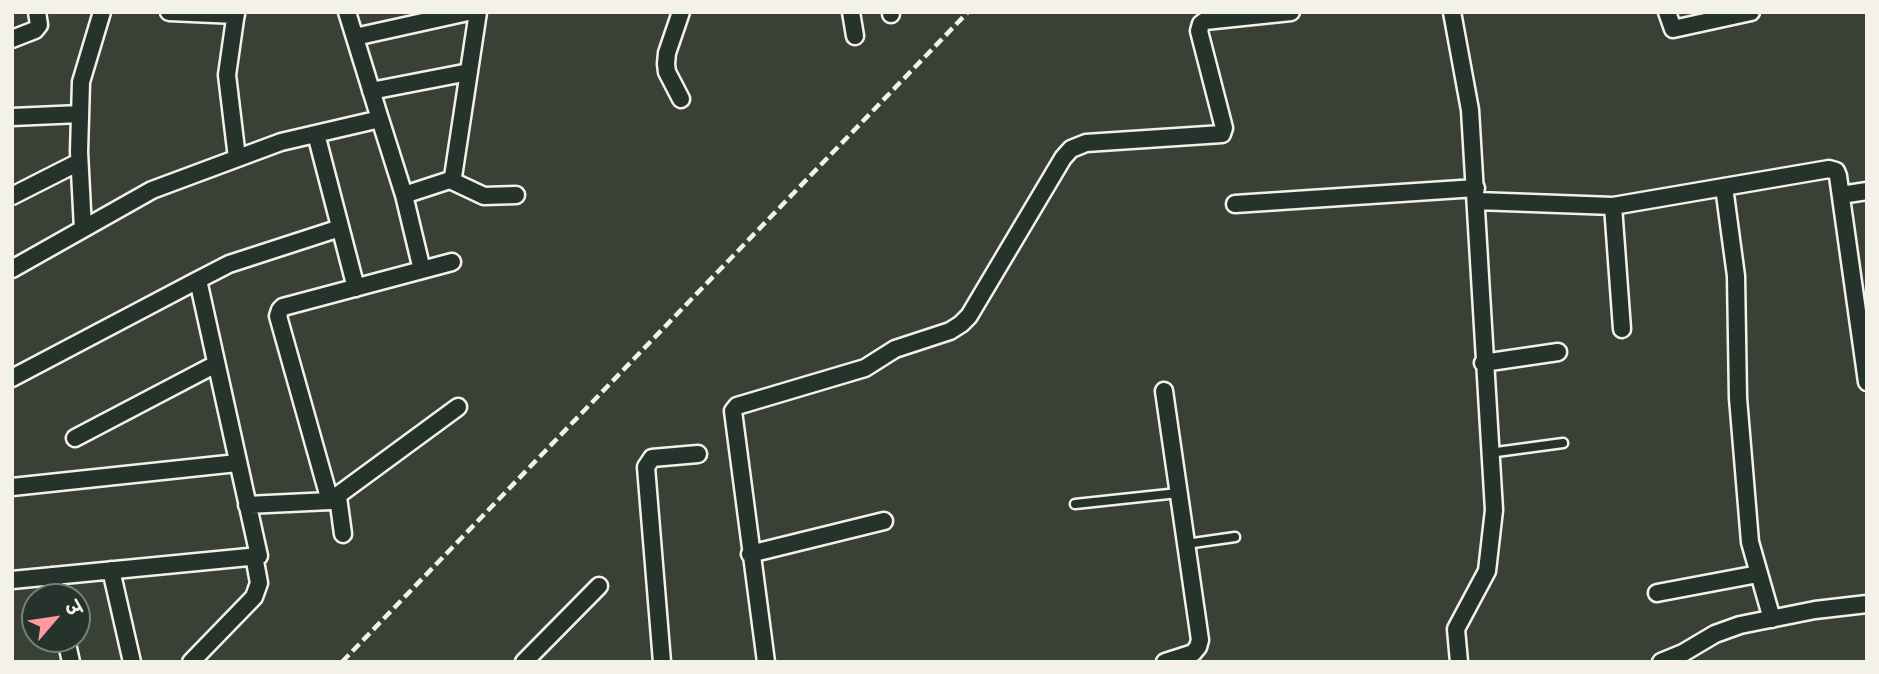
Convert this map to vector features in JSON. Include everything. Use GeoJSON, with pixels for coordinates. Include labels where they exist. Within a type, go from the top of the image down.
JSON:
{"type":"FeatureCollection","features":[{"type":"Feature","properties":{"kind":"street"},"geometry":{"type":"LineString","coordinates":[[12,38],[35,30],[38,25],[37,12]]}},
{"type":"Feature","properties":{"kind":"street"},"geometry":{"type":"LineString","coordinates":[[83,229],[79,162],[81,82],[102,12]]}},
{"type":"Feature","properties":{"kind":"street"},"geometry":{"type":"LineString","coordinates":[[169,12],[236,14],[227,75],[237,158]]}},
{"type":"Feature","properties":{"kind":"street"},"geometry":{"type":"LineString","coordinates":[[347,12],[404,195],[422,270]]}},
{"type":"Feature","properties":{"kind":"street"},"geometry":{"type":"LineString","coordinates":[[355,37],[468,12]]}},
{"type":"Feature","properties":{"kind":"street"},"geometry":{"type":"LineString","coordinates":[[404,195],[453,177],[478,12]]}},
{"type":"Feature","properties":{"kind":"street"},"geometry":{"type":"LineString","coordinates":[[681,12],[666,64],[667,72],[681,99]]}},
{"type":"Feature","properties":{"kind":"street"},"geometry":{"type":"LineString","coordinates":[[851,12],[855,36]]}},
{"type":"Feature","properties":{"kind":"street"},"geometry":{"type":"LineString","coordinates":[[766,662],[733,417],[737,407],[865,368],[895,349],[950,331],[961,324],[976,305],[1063,158],[1072,149],[1086,144],[1222,134],[1224,128],[1199,31],[1201,24],[1205,21],[1292,12]]}},
{"type":"Feature","properties":{"kind":"street"},"geometry":{"type":"LineString","coordinates":[[1452,12],[1470,110],[1483,363],[1494,510],[1484,578],[1456,629],[1459,662]]}},
{"type":"Feature","properties":{"kind":"street"},"geometry":{"type":"LineString","coordinates":[[1667,12],[1673,29],[1751,12]]}},
{"type":"Feature","properties":{"kind":"street"},"geometry":{"type":"LineString","coordinates":[[371,91],[469,72]]}},
{"type":"Feature","properties":{"kind":"street"},"geometry":{"type":"LineString","coordinates":[[12,117],[80,114]]}},
{"type":"Feature","properties":{"kind":"street"},"geometry":{"type":"LineString","coordinates":[[12,269],[152,190],[281,142],[380,119]]}},
{"type":"Feature","properties":{"kind":"street"},"geometry":{"type":"LineString","coordinates":[[316,134],[356,288]]}},
{"type":"Feature","properties":{"kind":"street"},"geometry":{"type":"LineString","coordinates":[[12,195],[79,162]]}},
{"type":"Feature","properties":{"kind":"street"},"geometry":{"type":"LineString","coordinates":[[1234,204],[1476,194],[1613,206],[1829,169],[1836,171],[1839,176],[1859,271],[1867,382]]}},
{"type":"Feature","properties":{"kind":"street"},"geometry":{"type":"LineString","coordinates":[[450,180],[484,196],[516,195]]}},
{"type":"Feature","properties":{"kind":"street"},"geometry":{"type":"LineString","coordinates":[[1724,187],[1736,276],[1738,398],[1750,542],[1772,620]]}},
{"type":"Feature","properties":{"kind":"street"},"geometry":{"type":"LineString","coordinates":[[1841,195],[1867,191]]}},
{"type":"Feature","properties":{"kind":"street"},"geometry":{"type":"LineString","coordinates":[[1613,206],[1622,328]]}},
{"type":"Feature","properties":{"kind":"street"},"geometry":{"type":"LineString","coordinates":[[12,378],[229,264],[340,228]]}},
{"type":"Feature","properties":{"kind":"street"},"geometry":{"type":"LineString","coordinates":[[343,534],[278,316],[284,307],[452,262]]}},
{"type":"Feature","properties":{"kind":"street"},"geometry":{"type":"LineString","coordinates":[[12,580],[259,555],[198,280]]}},
{"type":"Feature","properties":{"kind":"street"},"geometry":{"type":"LineString","coordinates":[[1483,363],[1558,352]]}},
{"type":"Feature","properties":{"kind":"street"},"geometry":{"type":"LineString","coordinates":[[75,438],[216,364]]}},
{"type":"Feature","properties":{"kind":"street"},"geometry":{"type":"LineString","coordinates":[[1164,391],[1200,640],[1193,653],[1165,662]]}},
{"type":"Feature","properties":{"kind":"street"},"geometry":{"type":"LineString","coordinates":[[247,505],[334,499],[458,407]]}},
{"type":"Feature","properties":{"kind":"street"},"geometry":{"type":"LineString","coordinates":[[662,662],[646,467],[652,458],[698,454]]}},
{"type":"Feature","properties":{"kind":"street"},"geometry":{"type":"LineString","coordinates":[[12,487],[237,463]]}},
{"type":"Feature","properties":{"kind":"street"},"geometry":{"type":"LineString","coordinates":[[750,554],[884,521]]}},
{"type":"Feature","properties":{"kind":"street"},"geometry":{"type":"LineString","coordinates":[[191,662],[254,597],[259,583],[254,556]]}},
{"type":"Feature","properties":{"kind":"street"},"geometry":{"type":"LineString","coordinates":[[111,570],[132,662]]}},
{"type":"Feature","properties":{"kind":"street"},"geometry":{"type":"LineString","coordinates":[[1657,593],[1758,574]]}},
{"type":"Feature","properties":{"kind":"street"},"geometry":{"type":"LineString","coordinates":[[52,576],[54,583]]}},
{"type":"Feature","properties":{"kind":"street"},"geometry":{"type":"LineString","coordinates":[[524,662],[599,586]]}},
{"type":"Feature","properties":{"kind":"street"},"geometry":{"type":"LineString","coordinates":[[1661,662],[1683,653],[1714,634],[1740,625],[1815,610],[1867,604]]}},
{"type":"Feature","properties":{"kind":"lane"},"geometry":{"type":"LineString","coordinates":[[1489,453],[1563,443]]}},
{"type":"Feature","properties":{"kind":"lane"},"geometry":{"type":"LineString","coordinates":[[1075,504],[1178,493]]}},
{"type":"Feature","properties":{"kind":"lane"},"geometry":{"type":"LineString","coordinates":[[1185,544],[1236,537]]}},
{"type":"Feature","properties":{"kind":"railway"},"geometry":{"type":"LineString","coordinates":[[342,662],[968,12]]}}]}
